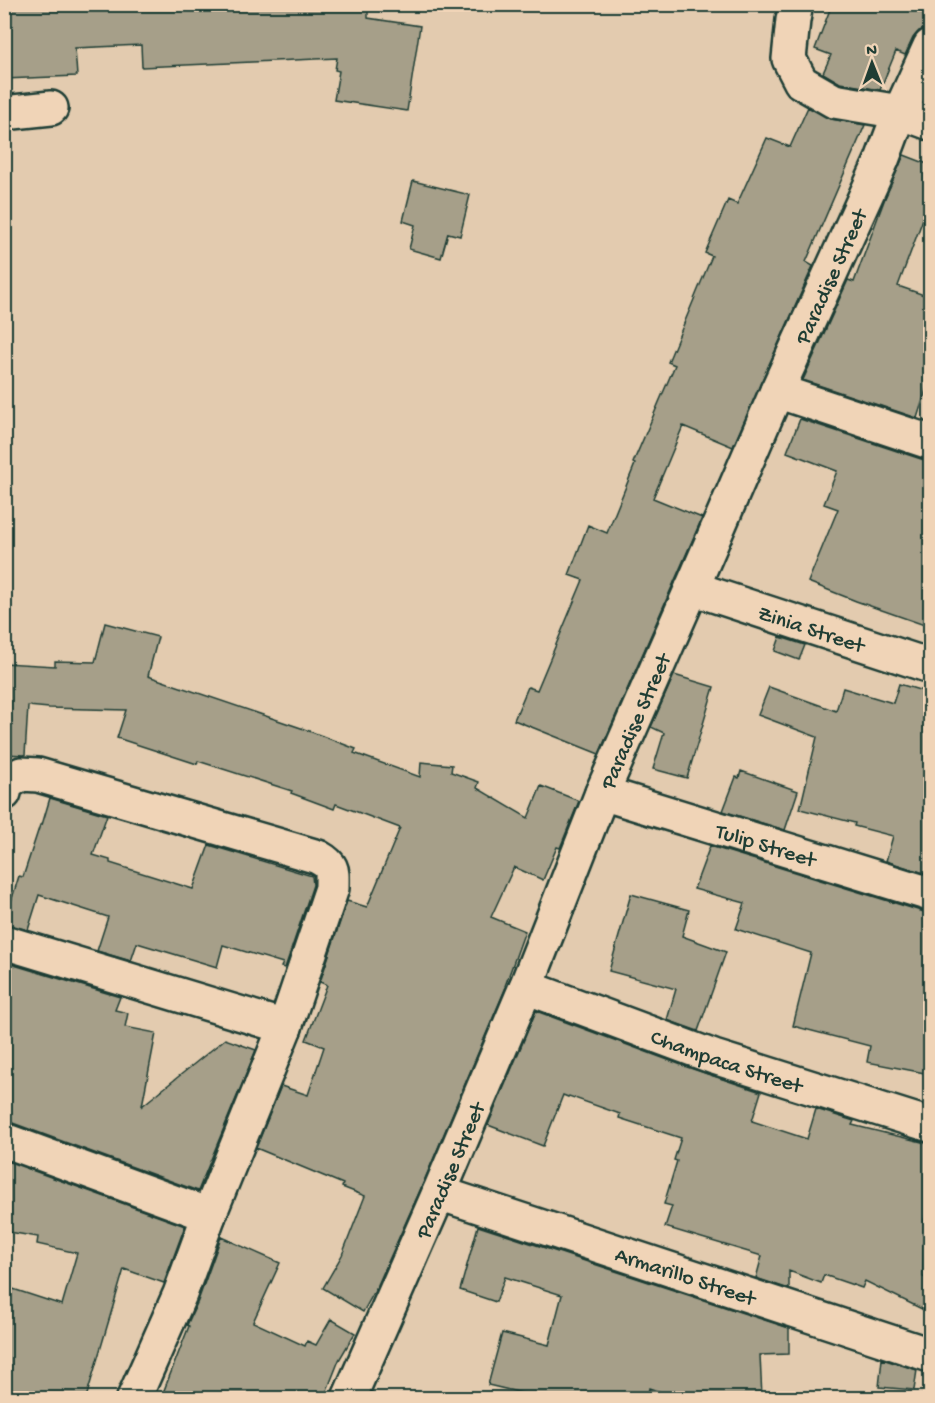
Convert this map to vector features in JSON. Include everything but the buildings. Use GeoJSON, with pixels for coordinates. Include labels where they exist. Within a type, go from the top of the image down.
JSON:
{"type":"FeatureCollection","features":[{"type":"Feature","properties":{"kind":"street"},"geometry":{"type":"LineString","coordinates":[[796,4],[789,58],[801,82],[834,101],[900,112],[930,123]]}},
{"type":"Feature","properties":{"kind":"street","name":"Paradise Street"},"geometry":{"type":"LineString","coordinates":[[350,1398],[526,987],[602,793],[930,46]]}},
{"type":"Feature","properties":{"kind":"street"},"geometry":{"type":"LineString","coordinates":[[4,113],[51,108]]}},
{"type":"Feature","properties":{"kind":"street"},"geometry":{"type":"LineString","coordinates":[[777,391],[930,442]]}},
{"type":"Feature","properties":{"kind":"street","name":"Zinia Street"},"geometry":{"type":"LineString","coordinates":[[692,588],[930,666]]}},
{"type":"Feature","properties":{"kind":"street"},"geometry":{"type":"LineString","coordinates":[[5,788],[21,774],[38,775],[318,857],[328,863],[332,871],[332,888],[285,1026],[209,1215],[180,1294],[134,1398]]}},
{"type":"Feature","properties":{"kind":"street","name":"Tulip Street"},"geometry":{"type":"LineString","coordinates":[[602,793],[930,894]]}},
{"type":"Feature","properties":{"kind":"street"},"geometry":{"type":"LineString","coordinates":[[4,942],[285,1026]]}},
{"type":"Feature","properties":{"kind":"street","name":"Champaca Street"},"geometry":{"type":"LineString","coordinates":[[526,987],[714,1057],[930,1125]]}},
{"type":"Feature","properties":{"kind":"street"},"geometry":{"type":"LineString","coordinates":[[4,1140],[209,1215]]}},
{"type":"Feature","properties":{"kind":"street","name":"Armarillo Street"},"geometry":{"type":"LineString","coordinates":[[439,1193],[930,1355]]}}]}
